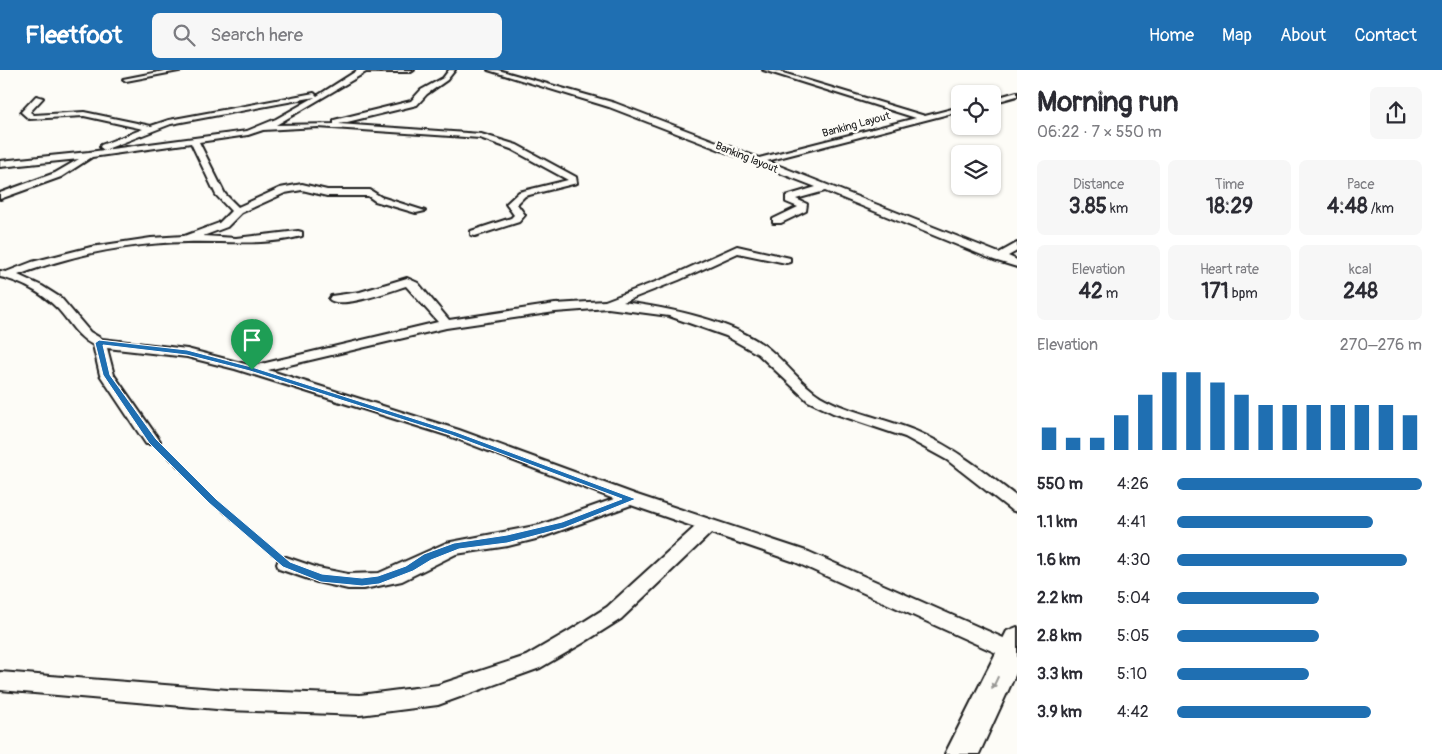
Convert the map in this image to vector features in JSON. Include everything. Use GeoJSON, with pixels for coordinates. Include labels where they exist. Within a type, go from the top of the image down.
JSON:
{"type":"FeatureCollection","features":[{"type":"Feature","properties":{"kind":"main road"},"geometry":{"type":"LineString","coordinates":[[968,752],[1014,644]]}},
{"type":"Feature","properties":{"kind":"street"},"geometry":{"type":"LineString","coordinates":[[126,79],[181,70]]}},
{"type":"Feature","properties":{"kind":"street"},"geometry":{"type":"LineString","coordinates":[[262,128],[339,87],[363,70],[411,70]]}},
{"type":"Feature","properties":{"kind":"street"},"geometry":{"type":"LineString","coordinates":[[318,125],[362,117],[414,103],[424,92],[445,79],[452,70]]}},
{"type":"Feature","properties":{"kind":"street","name":"Banking layout"},"geometry":{"type":"LineString","coordinates":[[491,70],[612,105],[1017,264]]}},
{"type":"Feature","properties":{"kind":"street"},"geometry":{"type":"LineString","coordinates":[[766,70],[924,118]]}},
{"type":"Feature","properties":{"kind":"street"},"geometry":{"type":"LineString","coordinates":[[0,196],[77,165],[88,155],[148,128],[168,122],[323,94]]}},
{"type":"Feature","properties":{"kind":"street"},"geometry":{"type":"LineString","coordinates":[[1001,98],[1017,94]]}},
{"type":"Feature","properties":{"kind":"street"},"geometry":{"type":"LineString","coordinates":[[39,98],[26,112],[32,117],[84,114],[148,128]]}},
{"type":"Feature","properties":{"kind":"street","name":"Banking Layout"},"geometry":{"type":"LineString","coordinates":[[758,161],[951,111]]}},
{"type":"Feature","properties":{"kind":"street"},"geometry":{"type":"LineString","coordinates":[[0,164],[194,141],[262,128],[318,125],[481,136],[514,147],[572,179],[572,183],[522,194],[511,204],[520,215],[515,220],[475,233]]}},
{"type":"Feature","properties":{"kind":"street"},"geometry":{"type":"LineString","coordinates":[[194,141],[221,195],[237,211]]}},
{"type":"Feature","properties":{"kind":"street"},"geometry":{"type":"LineString","coordinates":[[186,239],[224,225],[237,211],[283,190],[302,187],[327,193],[370,193],[378,199],[420,211]]}},
{"type":"Feature","properties":{"kind":"street"},"geometry":{"type":"LineString","coordinates":[[778,221],[802,209],[803,206],[789,200],[789,198],[825,188]]}},
{"type":"Feature","properties":{"kind":"street"},"geometry":{"type":"LineString","coordinates":[[3,275],[36,264],[91,250],[152,241],[186,239],[207,242],[236,241],[298,234]]}},
{"type":"Feature","properties":{"kind":"street"},"geometry":{"type":"LineString","coordinates":[[998,258],[1017,246]]}},
{"type":"Feature","properties":{"kind":"street"},"geometry":{"type":"LineString","coordinates":[[608,304],[675,278],[737,249],[786,260]]}},
{"type":"Feature","properties":{"kind":"street"},"geometry":{"type":"LineString","coordinates":[[3,275],[58,302],[74,324],[92,340],[99,343],[187,353],[252,370],[454,433],[631,499],[802,557],[1014,644]]}},
{"type":"Feature","properties":{"kind":"street"},"geometry":{"type":"LineString","coordinates":[[335,299],[361,296],[407,282],[414,286],[446,324]]}},
{"type":"Feature","properties":{"kind":"street"},"geometry":{"type":"LineString","coordinates":[[252,370],[446,324],[580,304],[608,304],[671,312],[731,333],[763,351],[813,398],[838,410],[910,434],[944,452],[1017,506]]}},
{"type":"Feature","properties":{"kind":"street"},"geometry":{"type":"LineString","coordinates":[[99,343],[107,375],[152,441]]}},
{"type":"Feature","properties":{"kind":"street"},"geometry":{"type":"LineString","coordinates":[[286,564],[321,578],[362,582],[379,580],[410,569],[428,557],[458,546],[507,539],[564,525],[631,499]]}},
{"type":"Feature","properties":{"kind":"street"},"geometry":{"type":"LineString","coordinates":[[0,681],[228,700],[360,705],[438,695],[533,662],[576,637],[614,613],[707,526]]}},
{"type":"Feature","properties":{"kind":"path"},"geometry":{"type":"LineString","coordinates":[[152,441],[212,501],[286,564]]}},
{"type":"Feature","properties":{"kind":"route"},"geometry":{"type":"LineString","coordinates":[[99,343],[187,353],[252,370],[454,433],[631,499],[564,525],[507,539],[458,546],[428,557],[410,569],[379,580],[362,582],[321,578],[286,564],[212,501],[152,441],[107,375],[99,343]]}}]}
